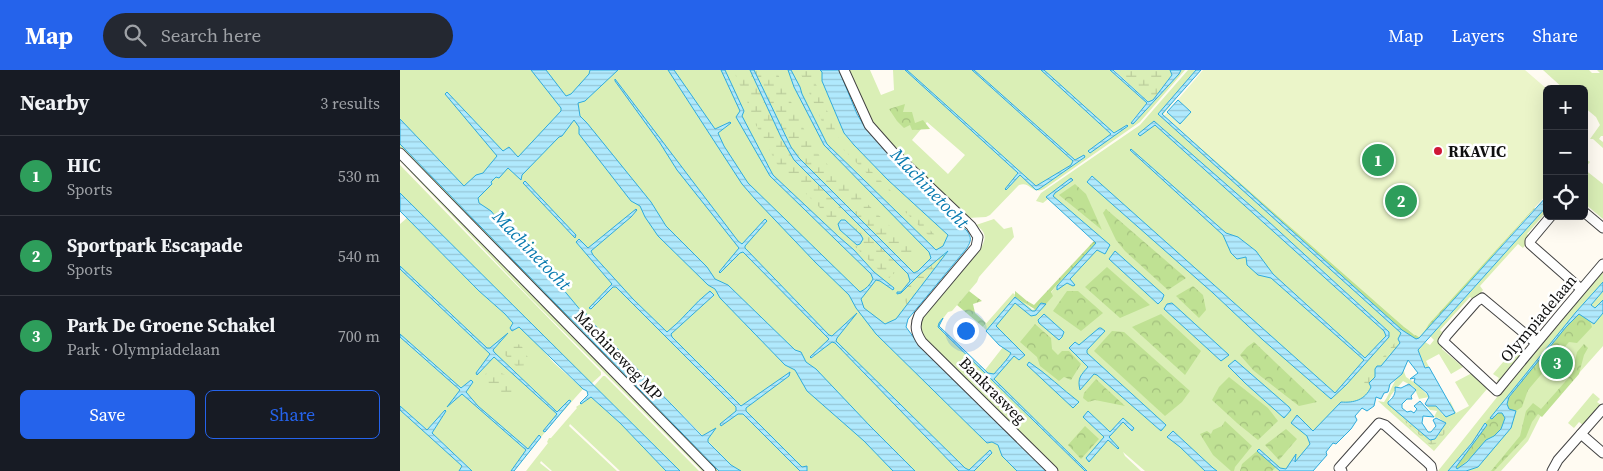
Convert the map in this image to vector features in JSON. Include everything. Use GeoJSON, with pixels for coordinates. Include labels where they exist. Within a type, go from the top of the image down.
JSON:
{"type":"FeatureCollection","features":[{"type":"Feature","properties":{"kind":"street","name":"Bankrasweg"},"geometry":{"type":"LineString","coordinates":[[844,70],[870,125],[892,151],[971,226],[978,237],[976,247],[919,316],[915,324],[918,336],[1053,471]]}},
{"type":"Feature","properties":{"kind":"street","name":"Machineweg MP"},"geometry":{"type":"LineString","coordinates":[[400,153],[711,471]]}},
{"type":"Feature","properties":{"kind":"street"},"geometry":{"type":"LineString","coordinates":[[1588,215],[1603,228]]}},
{"type":"Feature","properties":{"kind":"street"},"geometry":{"type":"LineString","coordinates":[[1548,220],[1530,241],[1530,244],[1581,289]]}},
{"type":"Feature","properties":{"kind":"street","name":"Olympiadelaan"},"geometry":{"type":"LineString","coordinates":[[1536,342],[1482,298],[1476,302],[1443,341],[1497,391],[1603,264]]}},
{"type":"Feature","properties":{"kind":"street"},"geometry":{"type":"LineString","coordinates":[[1552,471],[1558,460],[1603,409]]}},
{"type":"Feature","properties":{"kind":"street"},"geometry":{"type":"LineString","coordinates":[[1342,471],[1338,468],[1379,423],[1385,424],[1432,470]]}},
{"type":"Feature","properties":{"kind":"street"},"geometry":{"type":"LineString","coordinates":[[1581,434],[1603,453]]}},
{"type":"Feature","properties":{"kind":"green space"},"geometry":{"type":"Polygon","coordinates":[[[400,70],[820,70],[822,72],[822,81],[844,133],[888,180],[948,235],[948,252],[896,320],[885,324],[876,333],[987,443],[992,442],[998,445],[1018,471],[737,471],[586,316],[585,312],[582,312],[557,282],[400,120],[400,70]]]}},
{"type":"Feature","properties":{"kind":"green space"},"geometry":{"type":"Polygon","coordinates":[[[733,70],[750,70],[781,137],[794,160],[901,267],[889,278],[831,223],[823,211],[777,164],[750,114],[747,100],[733,70]]]}},
{"type":"Feature","properties":{"kind":"green space"},"geometry":{"type":"Polygon","coordinates":[[[754,70],[776,70],[811,144],[821,158],[916,252],[905,264],[799,158],[791,147],[754,70]]]}},
{"type":"Feature","properties":{"kind":"green space"},"geometry":{"type":"Polygon","coordinates":[[[799,70],[810,70],[839,139],[934,234],[935,242],[827,133],[799,70]]]}},
{"type":"Feature","properties":{"kind":"green space"},"geometry":{"type":"Polygon","coordinates":[[[847,70],[870,70],[881,95],[894,90],[893,70],[1110,70],[1147,103],[1131,122],[1154,101],[1181,70],[1185,70],[1140,122],[1044,189],[1036,190],[1023,184],[1019,185],[986,217],[967,218],[876,130],[847,70]],[[927,122],[912,140],[948,174],[965,155],[927,122]]]}},
{"type":"Feature","properties":{"kind":"green space"},"geometry":{"type":"Polygon","coordinates":[[[1114,70],[1170,70],[1172,75],[1153,100],[1148,102],[1114,70]]]}},
{"type":"Feature","properties":{"kind":"green space"},"geometry":{"type":"Polygon","coordinates":[[[1188,70],[1199,70],[1162,116],[1404,327],[1420,338],[1299,471],[1145,471],[1123,452],[1141,471],[1056,471],[920,336],[918,323],[982,246],[984,234],[976,225],[994,219],[1004,229],[1012,227],[1014,237],[938,325],[995,382],[985,370],[1003,347],[983,327],[1013,293],[1033,310],[1051,293],[1096,242],[1048,199],[1043,203],[1036,201],[1041,193],[1140,125],[1188,70]]]}},
{"type":"Feature","properties":{"kind":"green space"},"geometry":{"type":"Polygon","coordinates":[[[1203,70],[1525,70],[1543,86],[1543,198],[1429,324],[1420,338],[1404,327],[1164,116],[1203,70]]]}},
{"type":"Feature","properties":{"kind":"green space"},"geometry":{"type":"Polygon","coordinates":[[[1543,70],[1589,70],[1592,73],[1600,73],[1597,70],[1603,70],[1603,136],[1599,139],[1603,142],[1603,148],[1593,139],[1590,139],[1600,125],[1596,117],[1588,110],[1588,85],[1560,85],[1543,70]]]}},
{"type":"Feature","properties":{"kind":"green space"},"geometry":{"type":"Polygon","coordinates":[[[905,104],[903,112],[912,112],[915,123],[923,120],[930,129],[912,130],[910,125],[904,128],[897,121],[889,109],[905,104]]]}},
{"type":"Feature","properties":{"kind":"green space"},"geometry":{"type":"Polygon","coordinates":[[[1179,129],[1317,246],[1415,336],[1532,207],[1535,208],[1419,339],[1416,339],[1402,330],[1179,129]]]}},
{"type":"Feature","properties":{"kind":"green space"},"geometry":{"type":"Polygon","coordinates":[[[400,144],[719,471],[714,471],[400,149],[400,144]]]}},
{"type":"Feature","properties":{"kind":"green space"},"geometry":{"type":"Polygon","coordinates":[[[400,155],[708,471],[702,471],[531,299],[400,161],[400,155]]]}},
{"type":"Feature","properties":{"kind":"green space"},"geometry":{"type":"Polygon","coordinates":[[[400,165],[601,372],[601,375],[591,384],[400,193],[400,165]]]}},
{"type":"Feature","properties":{"kind":"green space"},"geometry":{"type":"Polygon","coordinates":[[[1588,172],[1603,184],[1603,219],[1588,206],[1588,172]]]}},
{"type":"Feature","properties":{"kind":"green space"},"geometry":{"type":"Polygon","coordinates":[[[1075,184],[1086,194],[1102,230],[1059,195],[1075,184]]]}},
{"type":"Feature","properties":{"kind":"green space"},"geometry":{"type":"Polygon","coordinates":[[[1106,209],[1186,278],[1168,290],[1125,251],[1116,240],[1103,213],[1106,209]]]}},
{"type":"Feature","properties":{"kind":"green space"},"geometry":{"type":"Polygon","coordinates":[[[1543,210],[1543,216],[1527,234],[1531,237],[1523,248],[1518,244],[1480,286],[1483,290],[1475,300],[1470,297],[1440,330],[1444,334],[1442,349],[1463,367],[1451,374],[1439,354],[1426,361],[1429,367],[1426,368],[1418,351],[1425,342],[1430,345],[1434,340],[1430,336],[1543,210]]]}},
{"type":"Feature","properties":{"kind":"green space"},"geometry":{"type":"Polygon","coordinates":[[[407,218],[479,291],[505,314],[518,322],[554,363],[583,389],[514,471],[472,471],[432,433],[446,411],[427,430],[400,406],[400,224],[407,218]]]}},
{"type":"Feature","properties":{"kind":"green space"},"geometry":{"type":"Polygon","coordinates":[[[1094,241],[1096,243],[1051,292],[1053,296],[1046,304],[1041,303],[1036,310],[1015,297],[1015,291],[1034,305],[1094,241]]]}},
{"type":"Feature","properties":{"kind":"green space"},"geometry":{"type":"Polygon","coordinates":[[[948,252],[907,305],[901,293],[948,252]]]}},
{"type":"Feature","properties":{"kind":"green space"},"geometry":{"type":"Polygon","coordinates":[[[1107,267],[1150,305],[1120,318],[1085,287],[1107,267]]]}},
{"type":"Feature","properties":{"kind":"green space"},"geometry":{"type":"Polygon","coordinates":[[[1603,271],[1603,346],[1540,417],[1528,441],[1501,471],[1438,471],[1529,357],[1603,271]]]}},
{"type":"Feature","properties":{"kind":"green space"},"geometry":{"type":"Polygon","coordinates":[[[1193,286],[1203,295],[1206,310],[1199,318],[1176,296],[1193,286]]]}},
{"type":"Feature","properties":{"kind":"green space"},"geometry":{"type":"Polygon","coordinates":[[[969,291],[982,301],[973,304],[975,313],[986,323],[983,327],[957,305],[969,291]]]}},
{"type":"Feature","properties":{"kind":"green space"},"geometry":{"type":"Polygon","coordinates":[[[1067,291],[1078,291],[1103,313],[1081,331],[1053,311],[1067,291]]]}},
{"type":"Feature","properties":{"kind":"green space"},"geometry":{"type":"Polygon","coordinates":[[[1579,313],[1590,321],[1592,327],[1577,343],[1569,342],[1528,390],[1522,407],[1516,411],[1509,409],[1507,404],[1509,397],[1579,313]]]}},
{"type":"Feature","properties":{"kind":"green space"},"geometry":{"type":"Polygon","coordinates":[[[1161,314],[1201,351],[1185,375],[1132,327],[1161,314]]]}},
{"type":"Feature","properties":{"kind":"green space"},"geometry":{"type":"Polygon","coordinates":[[[1035,324],[1051,338],[1052,349],[1058,355],[1062,351],[1069,351],[1081,364],[1071,380],[1064,377],[1059,381],[1040,366],[1037,357],[1020,342],[1035,324]]]}},
{"type":"Feature","properties":{"kind":"green space"},"geometry":{"type":"Polygon","coordinates":[[[1112,331],[1124,332],[1190,391],[1182,402],[1165,416],[1094,351],[1112,331]]]}},
{"type":"Feature","properties":{"kind":"green space"},"geometry":{"type":"Polygon","coordinates":[[[1398,339],[1401,344],[1376,378],[1372,379],[1369,392],[1363,387],[1366,377],[1398,339]]]}},
{"type":"Feature","properties":{"kind":"green space"},"geometry":{"type":"Polygon","coordinates":[[[1254,342],[1317,402],[1299,406],[1254,371],[1240,355],[1254,342]]]}},
{"type":"Feature","properties":{"kind":"green space"},"geometry":{"type":"Polygon","coordinates":[[[1520,342],[1523,344],[1519,349],[1522,353],[1499,382],[1497,381],[1499,378],[1493,374],[1520,342]]]}},
{"type":"Feature","properties":{"kind":"green space"},"geometry":{"type":"Polygon","coordinates":[[[513,343],[521,345],[532,365],[516,366],[500,350],[513,343]]]}},
{"type":"Feature","properties":{"kind":"green space"},"geometry":{"type":"Polygon","coordinates":[[[1584,344],[1588,348],[1579,374],[1542,417],[1538,414],[1532,422],[1526,437],[1494,471],[1491,471],[1520,436],[1526,411],[1533,403],[1541,409],[1572,374],[1577,352],[1584,344]]]}},
{"type":"Feature","properties":{"kind":"green space"},"geometry":{"type":"Polygon","coordinates":[[[490,367],[511,378],[513,391],[510,399],[497,391],[483,378],[490,367]]]}},
{"type":"Feature","properties":{"kind":"green space"},"geometry":{"type":"Polygon","coordinates":[[[1403,369],[1406,377],[1418,385],[1429,397],[1419,399],[1414,387],[1403,381],[1391,395],[1388,402],[1393,407],[1391,409],[1431,446],[1450,427],[1439,418],[1434,417],[1437,411],[1430,410],[1427,406],[1436,406],[1443,415],[1455,413],[1450,405],[1450,401],[1456,413],[1469,406],[1455,382],[1472,373],[1486,386],[1487,389],[1434,451],[1378,401],[1384,402],[1403,369]]]}},
{"type":"Feature","properties":{"kind":"green space"},"geometry":{"type":"Polygon","coordinates":[[[603,376],[699,471],[680,471],[594,386],[603,376]]]}},
{"type":"Feature","properties":{"kind":"green space"},"geometry":{"type":"Polygon","coordinates":[[[1229,377],[1268,408],[1278,421],[1258,440],[1212,400],[1219,387],[1229,377]]]}},
{"type":"Feature","properties":{"kind":"green space"},"geometry":{"type":"Polygon","coordinates":[[[1096,379],[1125,406],[1095,400],[1088,402],[1083,398],[1084,393],[1096,379]]]}},
{"type":"Feature","properties":{"kind":"green space"},"geometry":{"type":"Polygon","coordinates":[[[1593,393],[1600,399],[1597,402],[1601,405],[1583,425],[1579,422],[1574,428],[1568,423],[1593,393]]]}},
{"type":"Feature","properties":{"kind":"green space"},"geometry":{"type":"Polygon","coordinates":[[[591,397],[620,423],[666,471],[620,471],[570,424],[569,426],[617,471],[552,471],[541,461],[540,463],[550,471],[526,471],[548,443],[549,438],[551,438],[576,407],[591,397]]]}},
{"type":"Feature","properties":{"kind":"green space"},"geometry":{"type":"Polygon","coordinates":[[[1393,407],[1435,439],[1446,423],[1450,427],[1437,443],[1431,446],[1391,409],[1393,407]]]}},
{"type":"Feature","properties":{"kind":"green space"},"geometry":{"type":"Polygon","coordinates":[[[400,410],[469,471],[400,471],[400,410]]]}},
{"type":"Feature","properties":{"kind":"green space"},"geometry":{"type":"Polygon","coordinates":[[[1498,413],[1502,413],[1505,418],[1501,429],[1494,436],[1486,440],[1477,452],[1457,469],[1456,467],[1487,425],[1485,423],[1498,413]]]}},
{"type":"Feature","properties":{"kind":"green space"},"geometry":{"type":"Polygon","coordinates":[[[1225,421],[1252,446],[1235,467],[1234,471],[1231,471],[1213,455],[1200,434],[1207,431],[1211,434],[1213,430],[1222,426],[1225,421]]]}},
{"type":"Feature","properties":{"kind":"green space"},"geometry":{"type":"Polygon","coordinates":[[[1085,426],[1099,439],[1081,459],[1068,445],[1085,426]]]}},
{"type":"Feature","properties":{"kind":"green space"},"geometry":{"type":"Polygon","coordinates":[[[1286,429],[1297,439],[1279,460],[1265,445],[1286,429]]]}},
{"type":"Feature","properties":{"kind":"green space"},"geometry":{"type":"Polygon","coordinates":[[[1257,451],[1276,467],[1272,471],[1240,471],[1242,464],[1257,451]]]}},
{"type":"Feature","properties":{"kind":"water"},"geometry":{"type":"Polygon","coordinates":[[[531,70],[546,70],[566,96],[571,94],[589,74],[590,70],[618,70],[585,101],[578,103],[580,116],[651,202],[666,226],[707,267],[715,279],[728,285],[795,350],[801,352],[806,362],[816,369],[915,471],[893,471],[864,441],[807,391],[795,370],[785,365],[720,298],[715,289],[708,285],[658,236],[640,206],[631,201],[579,134],[579,127],[574,120],[562,136],[522,175],[521,180],[508,168],[499,178],[496,177],[491,182],[492,184],[478,198],[479,203],[491,211],[504,229],[557,282],[582,312],[586,313],[586,316],[702,436],[716,428],[708,442],[731,465],[741,471],[719,471],[400,144],[400,119],[464,186],[476,175],[483,173],[497,156],[445,94],[447,92],[503,151],[509,147],[518,157],[561,111],[561,108],[531,70]]]}},
{"type":"Feature","properties":{"kind":"water"},"geometry":{"type":"Polygon","coordinates":[[[668,70],[674,70],[715,129],[731,123],[718,133],[724,146],[748,183],[860,292],[862,291],[871,283],[873,279],[871,274],[770,176],[736,117],[740,111],[721,70],[725,70],[744,111],[742,116],[773,175],[854,250],[874,272],[894,288],[893,290],[876,280],[861,299],[864,308],[885,324],[896,319],[948,251],[901,293],[897,294],[910,281],[908,274],[794,160],[781,137],[750,70],[754,70],[791,147],[799,158],[914,273],[931,258],[929,252],[824,145],[794,87],[788,70],[791,70],[800,87],[827,144],[936,250],[943,246],[948,235],[888,180],[844,133],[822,81],[822,72],[820,70],[839,70],[857,114],[866,129],[967,231],[970,238],[967,248],[908,319],[906,327],[917,342],[1047,471],[1017,471],[1002,456],[998,445],[992,442],[987,443],[876,334],[856,308],[849,295],[815,262],[742,184],[668,70]]]}},
{"type":"Feature","properties":{"kind":"water"},"geometry":{"type":"Polygon","coordinates":[[[905,70],[1036,186],[1071,165],[1073,161],[972,70],[1075,160],[1084,155],[1085,157],[1039,189],[1036,190],[1020,175],[1006,190],[1018,173],[905,70]]]}},
{"type":"Feature","properties":{"kind":"water"},"geometry":{"type":"Polygon","coordinates":[[[1041,70],[1044,70],[1114,133],[1128,126],[1090,153],[1088,151],[1111,134],[1041,70]]]}},
{"type":"Feature","properties":{"kind":"water"},"geometry":{"type":"Polygon","coordinates":[[[1110,70],[1113,70],[1148,102],[1153,100],[1172,75],[1170,70],[1181,70],[1133,124],[1131,123],[1147,103],[1110,70]]]}},
{"type":"Feature","properties":{"kind":"water"},"geometry":{"type":"Polygon","coordinates":[[[1196,70],[1201,70],[1162,114],[1402,330],[1416,339],[1419,338],[1543,200],[1543,210],[1418,350],[1425,368],[1429,367],[1455,413],[1446,417],[1436,406],[1427,406],[1425,404],[1429,397],[1414,382],[1415,378],[1410,379],[1418,373],[1408,360],[1402,374],[1390,384],[1388,392],[1384,393],[1381,399],[1376,397],[1374,406],[1367,411],[1362,408],[1355,416],[1357,420],[1351,429],[1336,444],[1333,443],[1326,452],[1327,455],[1313,471],[1280,471],[1257,451],[1259,449],[1280,468],[1286,469],[1296,454],[1295,462],[1310,444],[1307,436],[1291,423],[1297,415],[1313,431],[1341,402],[1355,401],[1366,395],[1371,387],[1369,383],[1375,377],[1375,369],[1377,366],[1381,366],[1400,343],[1398,339],[1401,333],[1158,114],[1196,70]]]}},
{"type":"Feature","properties":{"kind":"water"},"geometry":{"type":"Polygon","coordinates":[[[615,79],[738,241],[742,244],[765,219],[767,221],[745,248],[829,335],[832,336],[857,313],[836,341],[965,468],[969,470],[990,450],[992,453],[974,471],[959,471],[835,343],[832,342],[811,358],[829,339],[743,252],[719,272],[739,248],[677,170],[615,79]]]}},
{"type":"Feature","properties":{"kind":"water"},"geometry":{"type":"Polygon","coordinates":[[[1178,100],[1191,112],[1180,124],[1167,112],[1178,100]]]}},
{"type":"Feature","properties":{"kind":"water"},"geometry":{"type":"Polygon","coordinates":[[[1154,121],[1268,221],[1389,332],[1389,337],[1331,399],[1087,182],[1092,176],[1335,393],[1364,360],[1271,278],[1258,275],[1247,265],[1246,257],[1237,259],[1231,253],[1223,235],[1130,150],[1226,233],[1238,237],[1256,251],[1273,274],[1365,358],[1386,336],[1384,331],[1155,125],[1140,136],[1138,134],[1154,121]]]}},
{"type":"Feature","properties":{"kind":"water"},"geometry":{"type":"Polygon","coordinates":[[[1071,178],[1073,180],[1053,196],[1110,245],[1105,254],[1097,250],[1070,279],[1075,285],[1067,283],[1057,290],[1057,286],[1096,243],[1046,197],[1071,178]]]}},
{"type":"Feature","properties":{"kind":"water"},"geometry":{"type":"Polygon","coordinates":[[[525,181],[576,235],[575,238],[523,183],[525,181]]]}},
{"type":"Feature","properties":{"kind":"water"},"geometry":{"type":"Polygon","coordinates":[[[400,193],[680,471],[666,471],[620,423],[591,397],[581,404],[588,395],[587,391],[519,327],[512,331],[510,328],[513,323],[505,314],[479,291],[400,211],[400,193]]]}},
{"type":"Feature","properties":{"kind":"water"},"geometry":{"type":"Polygon","coordinates":[[[636,209],[631,217],[591,251],[593,255],[633,299],[667,332],[710,291],[714,295],[671,334],[672,337],[741,406],[790,372],[789,376],[746,408],[746,411],[802,467],[807,466],[807,471],[800,471],[743,414],[738,414],[721,426],[720,424],[736,411],[736,407],[616,287],[613,287],[591,309],[589,308],[612,284],[576,242],[579,239],[588,248],[636,209]]]}},
{"type":"Feature","properties":{"kind":"water"},"geometry":{"type":"Polygon","coordinates":[[[841,220],[845,220],[861,235],[863,239],[860,244],[857,245],[840,230],[838,224],[841,220]]]}},
{"type":"Feature","properties":{"kind":"water"},"geometry":{"type":"Polygon","coordinates":[[[1115,251],[1164,295],[1158,304],[1109,259],[1115,251]]]}},
{"type":"Feature","properties":{"kind":"water"},"geometry":{"type":"Polygon","coordinates":[[[400,266],[487,348],[490,348],[508,333],[493,350],[494,352],[557,412],[569,400],[571,401],[545,432],[543,431],[557,414],[494,357],[477,375],[476,373],[490,354],[400,269],[400,266]]]}},
{"type":"Feature","properties":{"kind":"water"},"geometry":{"type":"Polygon","coordinates":[[[1603,282],[1603,291],[1591,305],[1595,308],[1603,300],[1603,313],[1594,324],[1579,314],[1566,327],[1509,397],[1507,404],[1509,409],[1516,411],[1511,428],[1478,467],[1466,471],[1448,471],[1472,443],[1485,423],[1487,425],[1456,467],[1457,469],[1467,462],[1486,440],[1494,436],[1501,429],[1505,418],[1502,413],[1498,413],[1492,419],[1490,418],[1576,312],[1603,282]]]}},
{"type":"Feature","properties":{"kind":"water"},"geometry":{"type":"Polygon","coordinates":[[[1015,297],[1032,311],[1035,311],[1041,303],[1046,304],[1036,315],[1031,316],[1015,303],[996,326],[1025,355],[1019,360],[1014,356],[994,379],[1087,471],[938,327],[943,318],[939,326],[988,373],[994,374],[1011,353],[999,345],[986,331],[1015,297]]]}},
{"type":"Feature","properties":{"kind":"water"},"geometry":{"type":"Polygon","coordinates":[[[1172,303],[1229,355],[1221,361],[1164,309],[1167,304],[1172,303]]]}},
{"type":"Feature","properties":{"kind":"water"},"geometry":{"type":"Polygon","coordinates":[[[1044,314],[1064,332],[1059,340],[1039,323],[1038,320],[1044,314]]]}},
{"type":"Feature","properties":{"kind":"water"},"geometry":{"type":"Polygon","coordinates":[[[1099,328],[1105,331],[1087,350],[1087,353],[1166,425],[1161,431],[1097,375],[1094,374],[1080,390],[1080,377],[1088,367],[1069,348],[1075,342],[1079,345],[1099,328]]]}},
{"type":"Feature","properties":{"kind":"water"},"geometry":{"type":"Polygon","coordinates":[[[400,334],[461,388],[471,380],[473,382],[466,392],[478,406],[528,449],[539,435],[541,437],[514,471],[511,471],[526,450],[462,394],[447,407],[460,390],[400,337],[400,334]]]}},
{"type":"Feature","properties":{"kind":"water"},"geometry":{"type":"Polygon","coordinates":[[[1235,360],[1289,407],[1291,410],[1284,418],[1228,366],[1235,360]]]}},
{"type":"Feature","properties":{"kind":"water"},"geometry":{"type":"Polygon","coordinates":[[[1029,362],[1079,402],[1073,408],[1027,365],[1029,362]]]}},
{"type":"Feature","properties":{"kind":"water"},"geometry":{"type":"Polygon","coordinates":[[[1409,384],[1416,390],[1411,396],[1412,399],[1407,399],[1402,404],[1402,408],[1407,412],[1411,411],[1414,413],[1417,409],[1414,406],[1420,401],[1434,417],[1423,416],[1422,423],[1428,432],[1431,432],[1436,426],[1433,420],[1436,418],[1446,423],[1435,439],[1430,440],[1388,404],[1395,394],[1395,387],[1401,388],[1409,384]]]}},
{"type":"Feature","properties":{"kind":"water"},"geometry":{"type":"Polygon","coordinates":[[[400,406],[427,430],[445,410],[432,433],[472,471],[459,471],[462,466],[400,410],[400,406]]]}},
{"type":"Feature","properties":{"kind":"water"},"geometry":{"type":"Polygon","coordinates":[[[1088,411],[1110,432],[1123,418],[1134,428],[1132,431],[1123,422],[1109,437],[1119,448],[1108,440],[1089,462],[1086,458],[1104,437],[1083,417],[1088,411]]]}},
{"type":"Feature","properties":{"kind":"water"},"geometry":{"type":"Polygon","coordinates":[[[1173,431],[1217,471],[1205,471],[1167,437],[1173,431]]]}},
{"type":"Feature","properties":{"kind":"place","name":"RKAVIC"},"geometry":{"type":"Point","coordinates":[1438,151]}},
{"type":"Feature","properties":{"kind":"place","name":"HIC"},"geometry":{"type":"Point","coordinates":[1378,160]}},
{"type":"Feature","properties":{"kind":"place","name":"Sportpark Escapade"},"geometry":{"type":"Point","coordinates":[1401,201]}},
{"type":"Feature","properties":{"kind":"place","name":"Park De Groene Schakel"},"geometry":{"type":"Point","coordinates":[1557,363]}},
{"type":"Feature","properties":{"kind":"water label","name":"Machinetocht"},"geometry":{"type":"Point","coordinates":[930,188]}},
{"type":"Feature","properties":{"kind":"water label","name":"Machinetocht"},"geometry":{"type":"Point","coordinates":[532,250]}}]}
